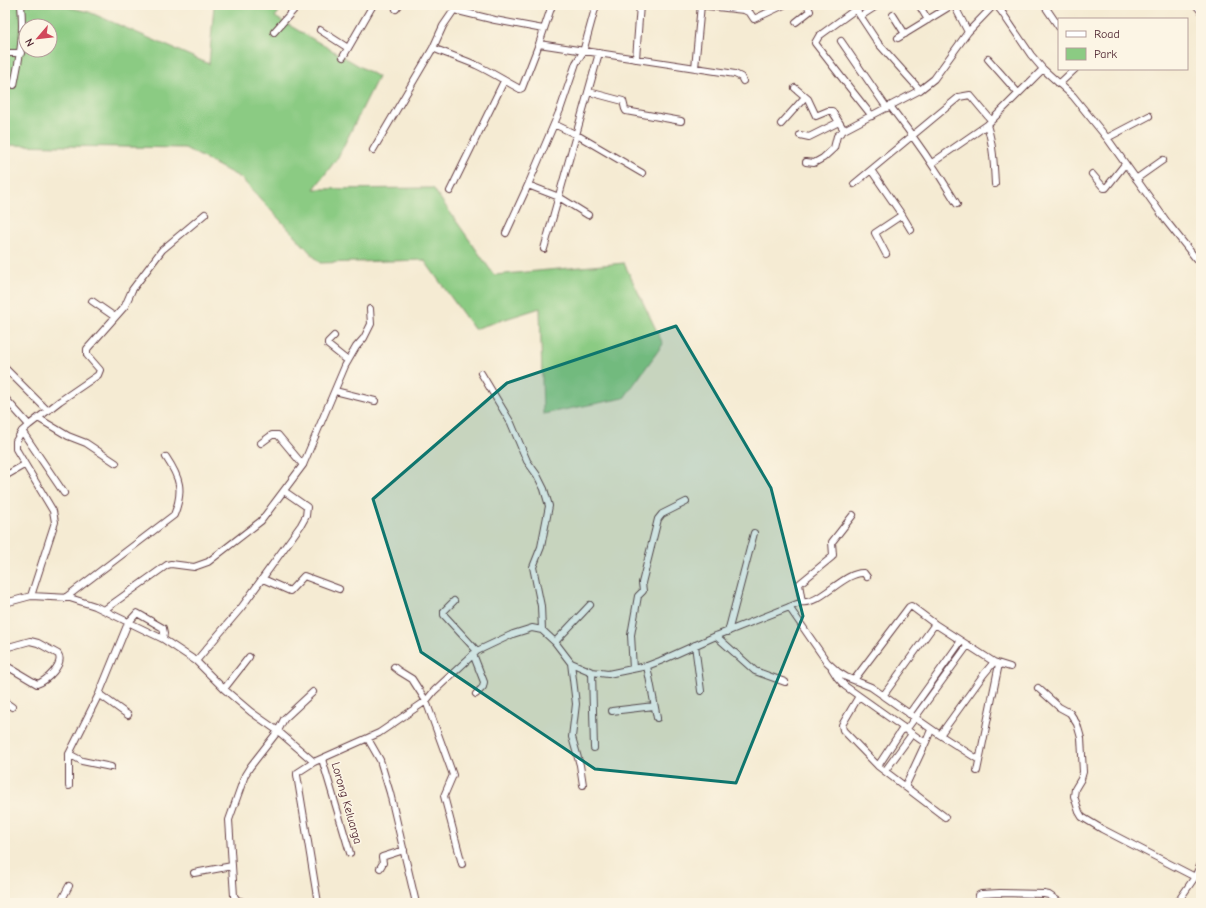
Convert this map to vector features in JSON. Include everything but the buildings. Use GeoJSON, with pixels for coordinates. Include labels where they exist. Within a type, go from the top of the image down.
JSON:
{"type":"FeatureCollection","features":[{"type":"Feature","properties":{"kind":"street"},"geometry":{"type":"LineString","coordinates":[[21,5],[22,18]]}},
{"type":"Feature","properties":{"kind":"street"},"geometry":{"type":"LineString","coordinates":[[274,32],[298,5]]}},
{"type":"Feature","properties":{"kind":"street"},"geometry":{"type":"LineString","coordinates":[[343,57],[373,5]]}},
{"type":"Feature","properties":{"kind":"street"},"geometry":{"type":"LineString","coordinates":[[433,48],[476,65],[504,81],[523,88],[552,5]]}},
{"type":"Feature","properties":{"kind":"street"},"geometry":{"type":"LineString","coordinates":[[506,233],[554,124],[576,63],[583,52],[596,5]]}},
{"type":"Feature","properties":{"kind":"street"},"geometry":{"type":"LineString","coordinates":[[636,59],[640,5]]}},
{"type":"Feature","properties":{"kind":"street"},"geometry":{"type":"LineString","coordinates":[[695,68],[700,5],[744,10],[750,13],[754,19],[784,5]]}},
{"type":"Feature","properties":{"kind":"street"},"geometry":{"type":"LineString","coordinates":[[744,10],[752,5]]}},
{"type":"Feature","properties":{"kind":"street"},"geometry":{"type":"LineString","coordinates":[[796,22],[810,11],[807,5]]}},
{"type":"Feature","properties":{"kind":"street"},"geometry":{"type":"LineString","coordinates":[[861,16],[878,5]]}},
{"type":"Feature","properties":{"kind":"street"},"geometry":{"type":"LineString","coordinates":[[919,5],[928,20]]}},
{"type":"Feature","properties":{"kind":"street"},"geometry":{"type":"LineString","coordinates":[[898,38],[953,5],[968,32]]}},
{"type":"Feature","properties":{"kind":"street"},"geometry":{"type":"LineString","coordinates":[[806,162],[818,162],[829,153],[834,148],[837,136],[844,130],[920,90],[934,79],[968,32],[997,7],[1008,5]]}},
{"type":"Feature","properties":{"kind":"street"},"geometry":{"type":"LineString","coordinates":[[1044,5],[1058,26]]}},
{"type":"Feature","properties":{"kind":"street"},"geometry":{"type":"LineString","coordinates":[[1196,5],[1201,11]]}},
{"type":"Feature","properties":{"kind":"street"},"geometry":{"type":"LineString","coordinates":[[872,116],[816,43],[819,36],[854,7],[878,44],[920,90]]}},
{"type":"Feature","properties":{"kind":"street"},"geometry":{"type":"LineString","coordinates":[[997,7],[1031,55],[1073,96],[1107,138],[1167,222],[1201,265]]}},
{"type":"Feature","properties":{"kind":"street"},"geometry":{"type":"LineString","coordinates":[[373,150],[433,48],[443,26],[455,9],[495,20],[543,29]]}},
{"type":"Feature","properties":{"kind":"street"},"geometry":{"type":"LineString","coordinates":[[893,15],[905,34]]}},
{"type":"Feature","properties":{"kind":"street"},"geometry":{"type":"LineString","coordinates":[[320,30],[348,48]]}},
{"type":"Feature","properties":{"kind":"street"},"geometry":{"type":"LineString","coordinates":[[841,42],[889,107],[913,136],[932,163],[957,204]]}},
{"type":"Feature","properties":{"kind":"street"},"geometry":{"type":"LineString","coordinates":[[539,44],[583,52],[599,53],[734,74],[741,77],[743,81]]}},
{"type":"Feature","properties":{"kind":"street"},"geometry":{"type":"LineString","coordinates":[[5,53],[18,53]]}},
{"type":"Feature","properties":{"kind":"street"},"geometry":{"type":"LineString","coordinates":[[544,249],[599,53]]}},
{"type":"Feature","properties":{"kind":"street"},"geometry":{"type":"LineString","coordinates":[[14,85],[20,58]]}},
{"type":"Feature","properties":{"kind":"street"},"geometry":{"type":"LineString","coordinates":[[988,59],[1018,93]]}},
{"type":"Feature","properties":{"kind":"street"},"geometry":{"type":"LineString","coordinates":[[932,163],[989,122],[1043,68]]}},
{"type":"Feature","properties":{"kind":"street"},"geometry":{"type":"LineString","coordinates":[[1059,84],[1074,70]]}},
{"type":"Feature","properties":{"kind":"street"},"geometry":{"type":"LineString","coordinates":[[450,191],[504,81]]}},
{"type":"Feature","properties":{"kind":"street"},"geometry":{"type":"LineString","coordinates":[[795,88],[805,97],[816,116],[832,111],[844,130]]}},
{"type":"Feature","properties":{"kind":"street"},"geometry":{"type":"LineString","coordinates":[[589,92],[623,101],[626,111],[681,122]]}},
{"type":"Feature","properties":{"kind":"street"},"geometry":{"type":"LineString","coordinates":[[854,184],[959,97],[967,95],[974,99],[989,122],[994,158],[995,184]]}},
{"type":"Feature","properties":{"kind":"street"},"geometry":{"type":"LineString","coordinates":[[781,124],[805,97]]}},
{"type":"Feature","properties":{"kind":"street"},"geometry":{"type":"LineString","coordinates":[[1107,138],[1149,116]]}},
{"type":"Feature","properties":{"kind":"street"},"geometry":{"type":"LineString","coordinates":[[800,135],[809,137],[839,122]]}},
{"type":"Feature","properties":{"kind":"street"},"geometry":{"type":"LineString","coordinates":[[554,124],[577,135],[642,173]]}},
{"type":"Feature","properties":{"kind":"street"},"geometry":{"type":"LineString","coordinates":[[1136,179],[1164,160]]}},
{"type":"Feature","properties":{"kind":"street"},"geometry":{"type":"LineString","coordinates":[[1092,174],[1104,188],[1106,188],[1125,164]]}},
{"type":"Feature","properties":{"kind":"street"},"geometry":{"type":"LineString","coordinates":[[871,170],[911,230]]}},
{"type":"Feature","properties":{"kind":"street"},"geometry":{"type":"LineString","coordinates":[[528,185],[559,197],[588,215]]}},
{"type":"Feature","properties":{"kind":"street"},"geometry":{"type":"LineString","coordinates":[[30,596],[55,522],[53,511],[24,465],[16,449],[16,441],[22,431],[29,425],[98,375],[100,370],[87,355],[87,349],[125,306],[132,290],[162,250],[205,214]]}},
{"type":"Feature","properties":{"kind":"street"},"geometry":{"type":"LineString","coordinates":[[886,254],[875,233],[902,215]]}},
{"type":"Feature","properties":{"kind":"street"},"geometry":{"type":"LineString","coordinates":[[92,301],[115,317]]}},
{"type":"Feature","properties":{"kind":"street"},"geometry":{"type":"LineString","coordinates":[[104,610],[167,565],[171,564],[194,567],[208,562],[261,521],[304,465],[348,361],[364,338],[371,324],[370,309]]}},
{"type":"Feature","properties":{"kind":"street"},"geometry":{"type":"LineString","coordinates":[[334,336],[328,342],[328,345],[348,361]]}},
{"type":"Feature","properties":{"kind":"street"},"geometry":{"type":"LineString","coordinates":[[5,368],[48,411]]}},
{"type":"Feature","properties":{"kind":"street"},"geometry":{"type":"LineString","coordinates":[[481,373],[511,423],[527,461],[537,474],[544,489],[549,506],[541,547],[534,567],[542,630]]}},
{"type":"Feature","properties":{"kind":"street"},"geometry":{"type":"LineString","coordinates":[[335,391],[375,401]]}},
{"type":"Feature","properties":{"kind":"street"},"geometry":{"type":"LineString","coordinates":[[5,398],[29,425]]}},
{"type":"Feature","properties":{"kind":"street"},"geometry":{"type":"LineString","coordinates":[[38,418],[68,436],[86,443],[116,462]]}},
{"type":"Feature","properties":{"kind":"street"},"geometry":{"type":"LineString","coordinates":[[22,431],[64,493]]}},
{"type":"Feature","properties":{"kind":"street"},"geometry":{"type":"LineString","coordinates":[[261,443],[272,435],[278,435],[304,465]]}},
{"type":"Feature","properties":{"kind":"street"},"geometry":{"type":"LineString","coordinates":[[65,598],[174,515],[180,486],[174,469],[166,457]]}},
{"type":"Feature","properties":{"kind":"street"},"geometry":{"type":"LineString","coordinates":[[5,476],[24,465]]}},
{"type":"Feature","properties":{"kind":"street"},"geometry":{"type":"LineString","coordinates":[[196,660],[241,608],[294,537],[306,516],[307,507],[284,491]]}},
{"type":"Feature","properties":{"kind":"street"},"geometry":{"type":"LineString","coordinates":[[633,669],[631,635],[638,596],[643,591],[642,583],[658,519],[662,514],[686,502]]}},
{"type":"Feature","properties":{"kind":"street"},"geometry":{"type":"LineString","coordinates":[[802,602],[799,584],[832,557],[834,554],[832,543],[853,514]]}},
{"type":"Feature","properties":{"kind":"street"},"geometry":{"type":"LineString","coordinates":[[728,632],[754,533]]}},
{"type":"Feature","properties":{"kind":"street"},"geometry":{"type":"LineString","coordinates":[[317,902],[297,775],[298,772],[314,762],[368,739],[426,700],[475,652],[513,634],[532,628],[542,630],[555,642],[571,663],[592,672],[608,674],[647,666],[716,636],[802,602],[807,602],[827,592],[855,573],[864,573],[868,577]]}},
{"type":"Feature","properties":{"kind":"street"},"geometry":{"type":"LineString","coordinates":[[263,579],[290,591],[304,576],[339,589]]}},
{"type":"Feature","properties":{"kind":"street"},"geometry":{"type":"LineString","coordinates":[[5,603],[30,596],[70,598],[104,610],[163,639],[196,660],[224,689],[251,712],[278,731],[314,762]]}},
{"type":"Feature","properties":{"kind":"street"},"geometry":{"type":"LineString","coordinates":[[454,601],[444,612],[444,615],[475,652],[484,682],[483,687],[476,694]]}},
{"type":"Feature","properties":{"kind":"street"},"geometry":{"type":"LineString","coordinates":[[555,642],[590,605]]}},
{"type":"Feature","properties":{"kind":"street"},"geometry":{"type":"LineString","coordinates":[[854,680],[910,606],[935,624],[997,663],[1010,667]]}},
{"type":"Feature","properties":{"kind":"street"},"geometry":{"type":"LineString","coordinates":[[790,607],[831,666],[837,678],[845,686],[926,742]]}},
{"type":"Feature","properties":{"kind":"street"},"geometry":{"type":"LineString","coordinates":[[69,786],[69,754],[99,694],[128,623],[137,613],[163,628],[163,639]]}},
{"type":"Feature","properties":{"kind":"street"},"geometry":{"type":"LineString","coordinates":[[883,696],[935,624]]}},
{"type":"Feature","properties":{"kind":"street"},"geometry":{"type":"LineString","coordinates":[[716,636],[755,671],[785,682]]}},
{"type":"Feature","properties":{"kind":"street"},"geometry":{"type":"LineString","coordinates":[[5,648],[30,641],[38,643],[58,654],[60,661],[50,676],[37,684],[5,664]]}},
{"type":"Feature","properties":{"kind":"street"},"geometry":{"type":"LineString","coordinates":[[909,714],[961,641]]}},
{"type":"Feature","properties":{"kind":"street"},"geometry":{"type":"LineString","coordinates":[[695,645],[701,691]]}},
{"type":"Feature","properties":{"kind":"street"},"geometry":{"type":"LineString","coordinates":[[884,771],[915,718],[968,645]]}},
{"type":"Feature","properties":{"kind":"street"},"geometry":{"type":"LineString","coordinates":[[224,689],[249,656]]}},
{"type":"Feature","properties":{"kind":"street"},"geometry":{"type":"LineString","coordinates":[[571,663],[576,704],[572,737],[580,765],[583,785]]}},
{"type":"Feature","properties":{"kind":"street"},"geometry":{"type":"LineString","coordinates":[[940,735],[984,674],[997,663]]}},
{"type":"Feature","properties":{"kind":"street"},"geometry":{"type":"LineString","coordinates":[[977,771],[997,663]]}},
{"type":"Feature","properties":{"kind":"street"},"geometry":{"type":"LineString","coordinates":[[394,666],[399,671],[412,678],[426,700],[453,775],[444,796],[462,864]]}},
{"type":"Feature","properties":{"kind":"street"},"geometry":{"type":"LineString","coordinates":[[647,666],[657,718]]}},
{"type":"Feature","properties":{"kind":"street"},"geometry":{"type":"LineString","coordinates":[[831,666],[846,677],[862,682],[931,730],[979,760]]}},
{"type":"Feature","properties":{"kind":"street"},"geometry":{"type":"LineString","coordinates":[[592,672],[594,748]]}},
{"type":"Feature","properties":{"kind":"street"},"geometry":{"type":"LineString","coordinates":[[1038,688],[1059,707],[1070,713],[1077,724],[1081,738],[1083,772],[1075,789],[1074,796],[1082,817],[1102,829],[1195,877]]}},
{"type":"Feature","properties":{"kind":"street"},"geometry":{"type":"LineString","coordinates":[[247,903],[238,900],[234,896],[229,820],[250,767],[278,731],[284,719],[313,692]]}},
{"type":"Feature","properties":{"kind":"street"},"geometry":{"type":"LineString","coordinates":[[871,704],[877,692]]}},
{"type":"Feature","properties":{"kind":"street"},"geometry":{"type":"LineString","coordinates":[[99,694],[128,715]]}},
{"type":"Feature","properties":{"kind":"street"},"geometry":{"type":"LineString","coordinates":[[858,696],[842,725],[842,729],[878,766],[945,817]]}},
{"type":"Feature","properties":{"kind":"street"},"geometry":{"type":"LineString","coordinates":[[5,702],[12,706]]}},
{"type":"Feature","properties":{"kind":"street"},"geometry":{"type":"LineString","coordinates":[[612,711],[654,706]]}},
{"type":"Feature","properties":{"kind":"street"},"geometry":{"type":"LineString","coordinates":[[878,766],[907,730]]}},
{"type":"Feature","properties":{"kind":"street"},"geometry":{"type":"LineString","coordinates":[[905,787],[931,730]]}},
{"type":"Feature","properties":{"kind":"street"},"geometry":{"type":"LineString","coordinates":[[368,739],[380,760],[390,793],[416,903]]}},
{"type":"Feature","properties":{"kind":"street"},"geometry":{"type":"LineString","coordinates":[[69,754],[82,761],[111,767]]}},
{"type":"Feature","properties":{"kind":"street","name":"Lorong Keluarga"},"geometry":{"type":"LineString","coordinates":[[322,759],[350,854]]}},
{"type":"Feature","properties":{"kind":"street"},"geometry":{"type":"LineString","coordinates":[[380,868],[383,863],[383,857],[404,850]]}},
{"type":"Feature","properties":{"kind":"street"},"geometry":{"type":"LineString","coordinates":[[1177,903],[1195,877],[1201,864]]}},
{"type":"Feature","properties":{"kind":"street"},"geometry":{"type":"LineString","coordinates":[[194,873],[232,866]]}},
{"type":"Feature","properties":{"kind":"street"},"geometry":{"type":"LineString","coordinates":[[60,903],[69,886]]}},
{"type":"Feature","properties":{"kind":"street"},"geometry":{"type":"LineString","coordinates":[[978,903],[979,896],[981,894],[1000,893],[1044,894],[1049,895],[1061,903]]}},
{"type":"Feature","properties":{"kind":"highlighted area"},"geometry":{"type":"Polygon","coordinates":[[[676,326],[771,488],[803,616],[736,783],[595,769],[421,652],[373,499],[507,383],[676,326]]]}},
{"type":"Feature","properties":{"kind":"green space"},"geometry":{"type":"Polygon","coordinates":[[[5,5],[58,5],[89,12],[209,64],[214,5],[284,5],[275,17],[378,77],[338,157],[314,189],[433,188],[494,275],[624,263],[663,344],[624,398],[543,414],[540,308],[474,329],[424,260],[320,263],[241,178],[185,148],[5,145],[5,5]]]}}]}
